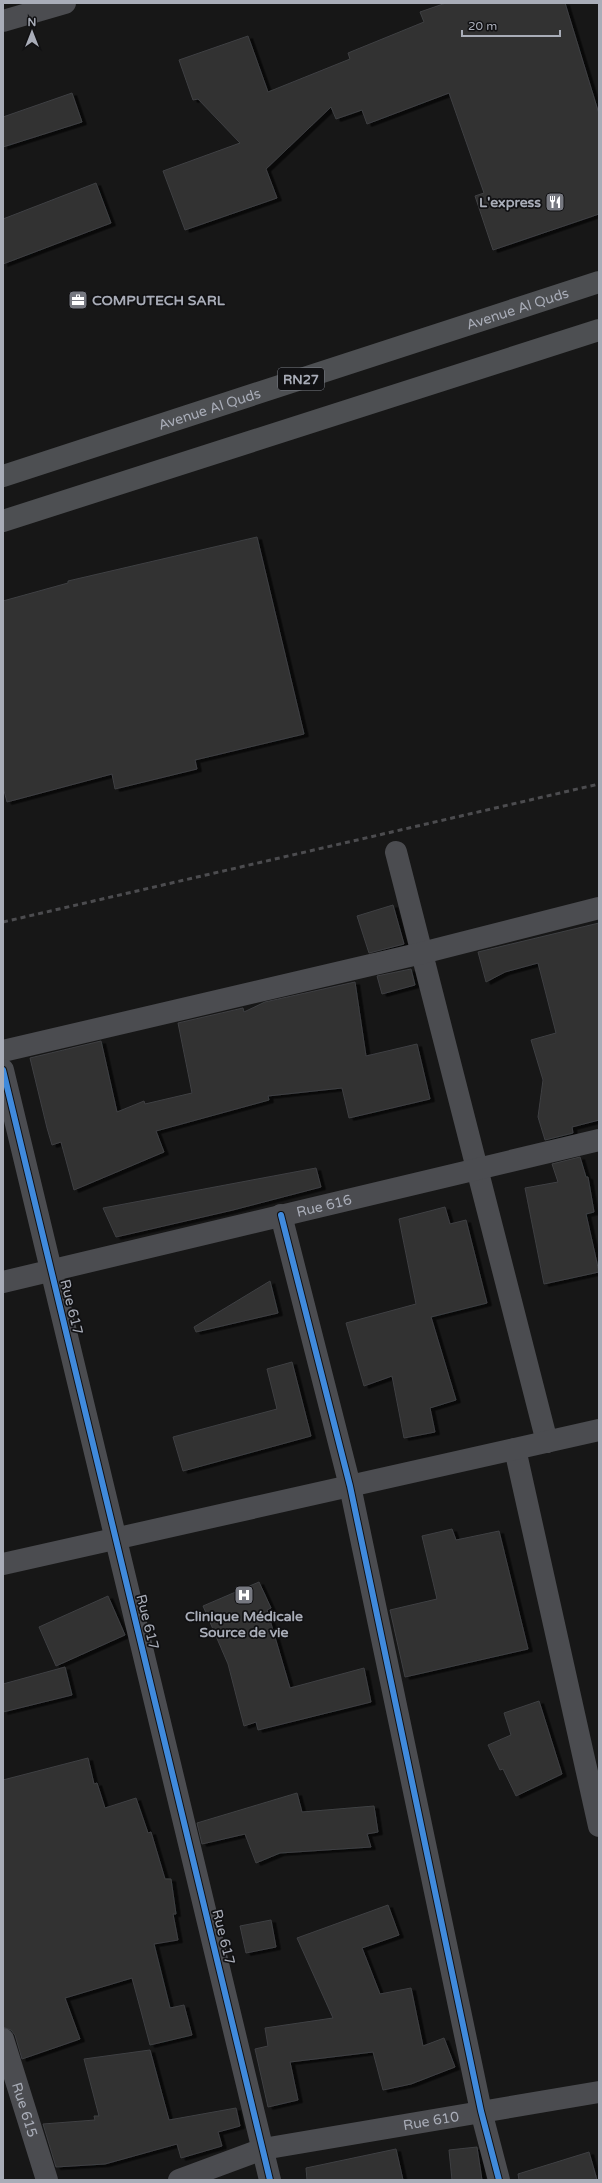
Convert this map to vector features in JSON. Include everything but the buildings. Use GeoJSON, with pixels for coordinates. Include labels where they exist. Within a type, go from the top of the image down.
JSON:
{"type":"FeatureCollection","features":[{"type":"Feature","properties":{"kind":"main road","name":"Avenue Al Quds"},"geometry":{"type":"LineString","coordinates":[[3,476],[599,282]]}},
{"type":"Feature","properties":{"kind":"main road"},"geometry":{"type":"LineString","coordinates":[[3,521],[599,330]]}},
{"type":"Feature","properties":{"kind":"street"},"geometry":{"type":"LineString","coordinates":[[3,21],[65,3]]}},
{"type":"Feature","properties":{"kind":"street"},"geometry":{"type":"LineString","coordinates":[[396,852],[548,1442]]}},
{"type":"Feature","properties":{"kind":"street"},"geometry":{"type":"LineString","coordinates":[[3,1051],[422,953],[599,908]]}},
{"type":"Feature","properties":{"kind":"street","name":"Rue 617"},"geometry":{"type":"LineString","coordinates":[[3,1070],[270,2180]]}},
{"type":"Feature","properties":{"kind":"street","name":"Rue 616"},"geometry":{"type":"LineString","coordinates":[[3,1282],[599,1140]]}},
{"type":"Feature","properties":{"kind":"street"},"geometry":{"type":"LineString","coordinates":[[281,1215],[350,1486],[481,2112],[499,2180]]}},
{"type":"Feature","properties":{"kind":"street"},"geometry":{"type":"LineString","coordinates":[[3,1564],[599,1430]]}},
{"type":"Feature","properties":{"kind":"street"},"geometry":{"type":"LineString","coordinates":[[515,1449],[599,1826]]}},
{"type":"Feature","properties":{"kind":"street","name":"Rue 615"},"geometry":{"type":"LineString","coordinates":[[3,2039],[48,2180]]}},
{"type":"Feature","properties":{"kind":"street","name":"Rue 610"},"geometry":{"type":"LineString","coordinates":[[179,2180],[263,2149],[599,2092]]}},
{"type":"Feature","properties":{"kind":"railway"},"geometry":{"type":"LineString","coordinates":[[3,922],[599,784]]}},
{"type":"Feature","properties":{"kind":"cycle path"},"geometry":{"type":"LineString","coordinates":[[3,1070],[270,2180]]}},
{"type":"Feature","properties":{"kind":"cycle path"},"geometry":{"type":"LineString","coordinates":[[281,1215],[350,1486],[481,2111],[499,2180]]}},
{"type":"Feature","properties":{"kind":"place","name":"L'express"},"geometry":{"type":"Point","coordinates":[555,202]}},
{"type":"Feature","properties":{"kind":"place","name":"COMPUTECH SARL"},"geometry":{"type":"Point","coordinates":[78,300]}},
{"type":"Feature","properties":{"kind":"place","name":"Clinique Médicale Source de vie"},"geometry":{"type":"Point","coordinates":[244,1595]}}]}
